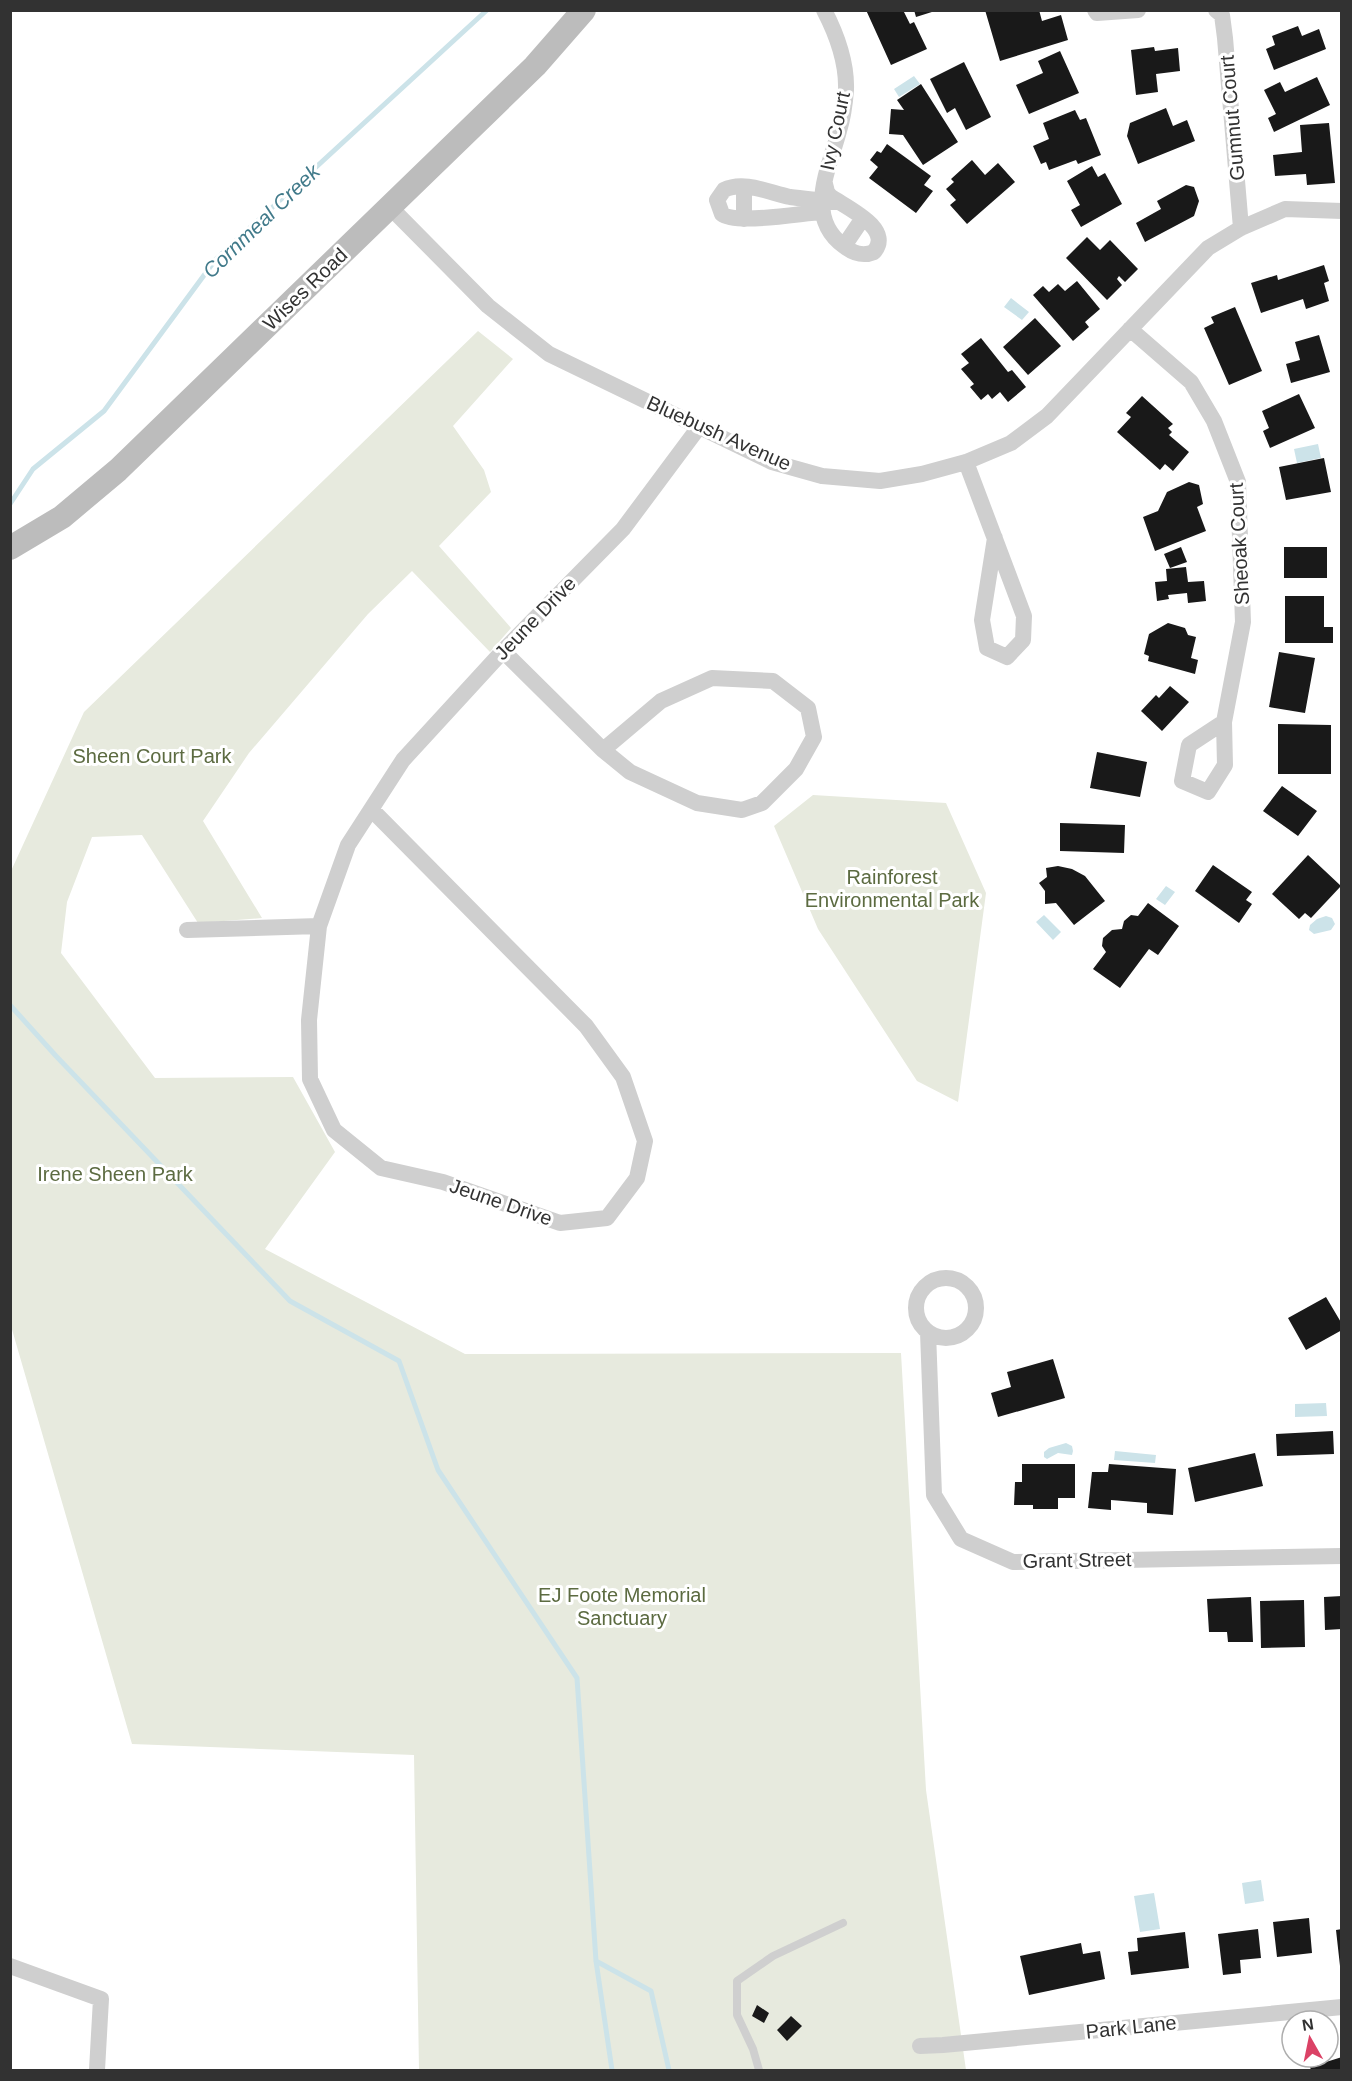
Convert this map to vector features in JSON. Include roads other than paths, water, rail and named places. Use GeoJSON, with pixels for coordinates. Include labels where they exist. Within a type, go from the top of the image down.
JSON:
{"type":"FeatureCollection","features":[{"type":"Feature","properties":{"kind":"street","name":"Wises Road"},"geometry":{"type":"LineString","coordinates":[[10,548],[62,517],[118,470],[535,66],[584,10]]}},
{"type":"Feature","properties":{"kind":"street","name":"Ivy Court"},"geometry":{"type":"LineString","coordinates":[[822,206],[825,184],[841,126],[846,89],[839,42],[824,10]]}},
{"type":"Feature","properties":{"kind":"street"},"geometry":{"type":"LineString","coordinates":[[1095,10],[1097,13],[1138,10]]}},
{"type":"Feature","properties":{"kind":"street","name":"Gumnut Court"},"geometry":{"type":"LineString","coordinates":[[1216,10],[1222,15],[1225,38],[1240,228]]}},
{"type":"Feature","properties":{"kind":"street","name":"Ivy Court"},"geometry":{"type":"LineString","coordinates":[[825,184],[829,194],[875,229],[878,239],[877,249],[871,254],[856,253],[844,246]]}},
{"type":"Feature","properties":{"kind":"street"},"geometry":{"type":"LineString","coordinates":[[822,206],[744,187],[725,189],[717,200],[719,210],[731,219],[744,219],[822,206],[840,203]]}},
{"type":"Feature","properties":{"kind":"street"},"geometry":{"type":"LineString","coordinates":[[744,187],[744,219]]}},
{"type":"Feature","properties":{"kind":"street"},"geometry":{"type":"LineString","coordinates":[[822,206],[828,229],[844,246],[862,218]]}},
{"type":"Feature","properties":{"kind":"street","name":"Bluebush Avenue"},"geometry":{"type":"LineString","coordinates":[[390,207],[488,306],[549,354],[772,462],[822,476],[880,481],[922,474],[966,462],[1011,443],[1047,416],[1208,248],[1240,228],[1285,209],[1341,211]]}},
{"type":"Feature","properties":{"kind":"street","name":"Sheoak Court"},"geometry":{"type":"LineString","coordinates":[[1130,330],[1191,382],[1214,421],[1238,482],[1243,622],[1224,722]]}},
{"type":"Feature","properties":{"kind":"street","name":"Jeune Drive"},"geometry":{"type":"LineString","coordinates":[[372,810],[586,1026],[623,1077],[645,1141],[636,1178],[607,1218],[560,1223],[443,1182],[381,1168],[334,1130],[310,1079],[309,1020],[319,926],[348,845],[403,760],[503,651],[622,529],[699,427]]}},
{"type":"Feature","properties":{"kind":"street"},"geometry":{"type":"LineString","coordinates":[[966,462],[995,538],[1024,616],[1023,640],[1007,657],[987,648],[982,620],[995,538]]}},
{"type":"Feature","properties":{"kind":"street"},"geometry":{"type":"LineString","coordinates":[[503,651],[603,750],[630,772],[698,803],[742,810],[762,803],[796,769],[814,737],[808,708],[773,681],[711,678],[661,701],[603,750]]}},
{"type":"Feature","properties":{"kind":"street"},"geometry":{"type":"LineString","coordinates":[[187,930],[319,926]]}},
{"type":"Feature","properties":{"kind":"street","name":"Grant Street"},"geometry":{"type":"LineString","coordinates":[[927,1332],[934,1495],[961,1539],[1013,1562],[1341,1556]]}},
{"type":"Feature","properties":{"kind":"street"},"geometry":{"type":"LineString","coordinates":[[10,1965],[101,1999],[98,2070]]}},
{"type":"Feature","properties":{"kind":"street","name":"Park Lane"},"geometry":{"type":"LineString","coordinates":[[920,2046],[1341,2007]]}},
{"type":"Feature","properties":{"kind":"lane"},"geometry":{"type":"LineString","coordinates":[[759,2070],[753,2049],[737,2015],[737,1981],[773,1956],[843,1923]]}},
{"type":"Feature","properties":{"kind":"water"},"geometry":{"type":"Polygon","coordinates":[[[914,76],[920,84],[899,97],[894,89],[914,76]]]}},
{"type":"Feature","properties":{"kind":"water"},"geometry":{"type":"Polygon","coordinates":[[[1011,298],[1029,312],[1022,320],[1004,307],[1011,298]]]}},
{"type":"Feature","properties":{"kind":"water"},"geometry":{"type":"Polygon","coordinates":[[[1318,444],[1321,458],[1297,463],[1294,449],[1318,444]]]}},
{"type":"Feature","properties":{"kind":"water"},"geometry":{"type":"Polygon","coordinates":[[[1166,886],[1175,892],[1165,905],[1156,899],[1166,886]]]}},
{"type":"Feature","properties":{"kind":"water"},"geometry":{"type":"Polygon","coordinates":[[[1044,915],[1061,932],[1053,940],[1036,922],[1044,915]]]}},
{"type":"Feature","properties":{"kind":"water"},"geometry":{"type":"Polygon","coordinates":[[[1326,916],[1332,918],[1335,924],[1331,930],[1314,934],[1309,930],[1310,925],[1317,919],[1326,916]]]}},
{"type":"Feature","properties":{"kind":"water"},"geometry":{"type":"Polygon","coordinates":[[[1326,1403],[1327,1416],[1295,1417],[1295,1404],[1326,1403]]]}},
{"type":"Feature","properties":{"kind":"water"},"geometry":{"type":"Polygon","coordinates":[[[1066,1443],[1072,1446],[1072,1455],[1058,1453],[1047,1459],[1044,1457],[1044,1452],[1049,1448],[1066,1443]]]}},
{"type":"Feature","properties":{"kind":"water"},"geometry":{"type":"Polygon","coordinates":[[[1115,1451],[1156,1455],[1155,1463],[1114,1460],[1115,1451]]]}},
{"type":"Feature","properties":{"kind":"water"},"geometry":{"type":"Polygon","coordinates":[[[1261,1880],[1264,1901],[1245,1904],[1242,1883],[1261,1880]]]}},
{"type":"Feature","properties":{"kind":"water"},"geometry":{"type":"Polygon","coordinates":[[[1154,1893],[1160,1929],[1140,1932],[1134,1896],[1154,1893]]]}},
{"type":"Feature","properties":{"kind":"waterway","name":"Cornmeal Creek"},"geometry":{"type":"LineString","coordinates":[[10,504],[33,469],[104,411],[216,259],[487,10]]}},
{"type":"Feature","properties":{"kind":"waterway"},"geometry":{"type":"LineString","coordinates":[[10,1005],[290,1301],[399,1361],[438,1470],[577,1678],[596,1961],[612,2070]]}},
{"type":"Feature","properties":{"kind":"waterway"},"geometry":{"type":"LineString","coordinates":[[596,1961],[651,1991],[669,2070]]}},
{"type":"Feature","properties":{"kind":"park label","name":"Sheen Court Park"},"geometry":{"type":"Point","coordinates":[152,756]}},
{"type":"Feature","properties":{"kind":"park label","name":"Rainforest Environmental Park"},"geometry":{"type":"Point","coordinates":[892,888]}},
{"type":"Feature","properties":{"kind":"park label","name":"Irene Sheen Park"},"geometry":{"type":"Point","coordinates":[115,1174]}},
{"type":"Feature","properties":{"kind":"park label","name":"EJ Foote Memorial Sanctuary"},"geometry":{"type":"Point","coordinates":[622,1606]}}]}
